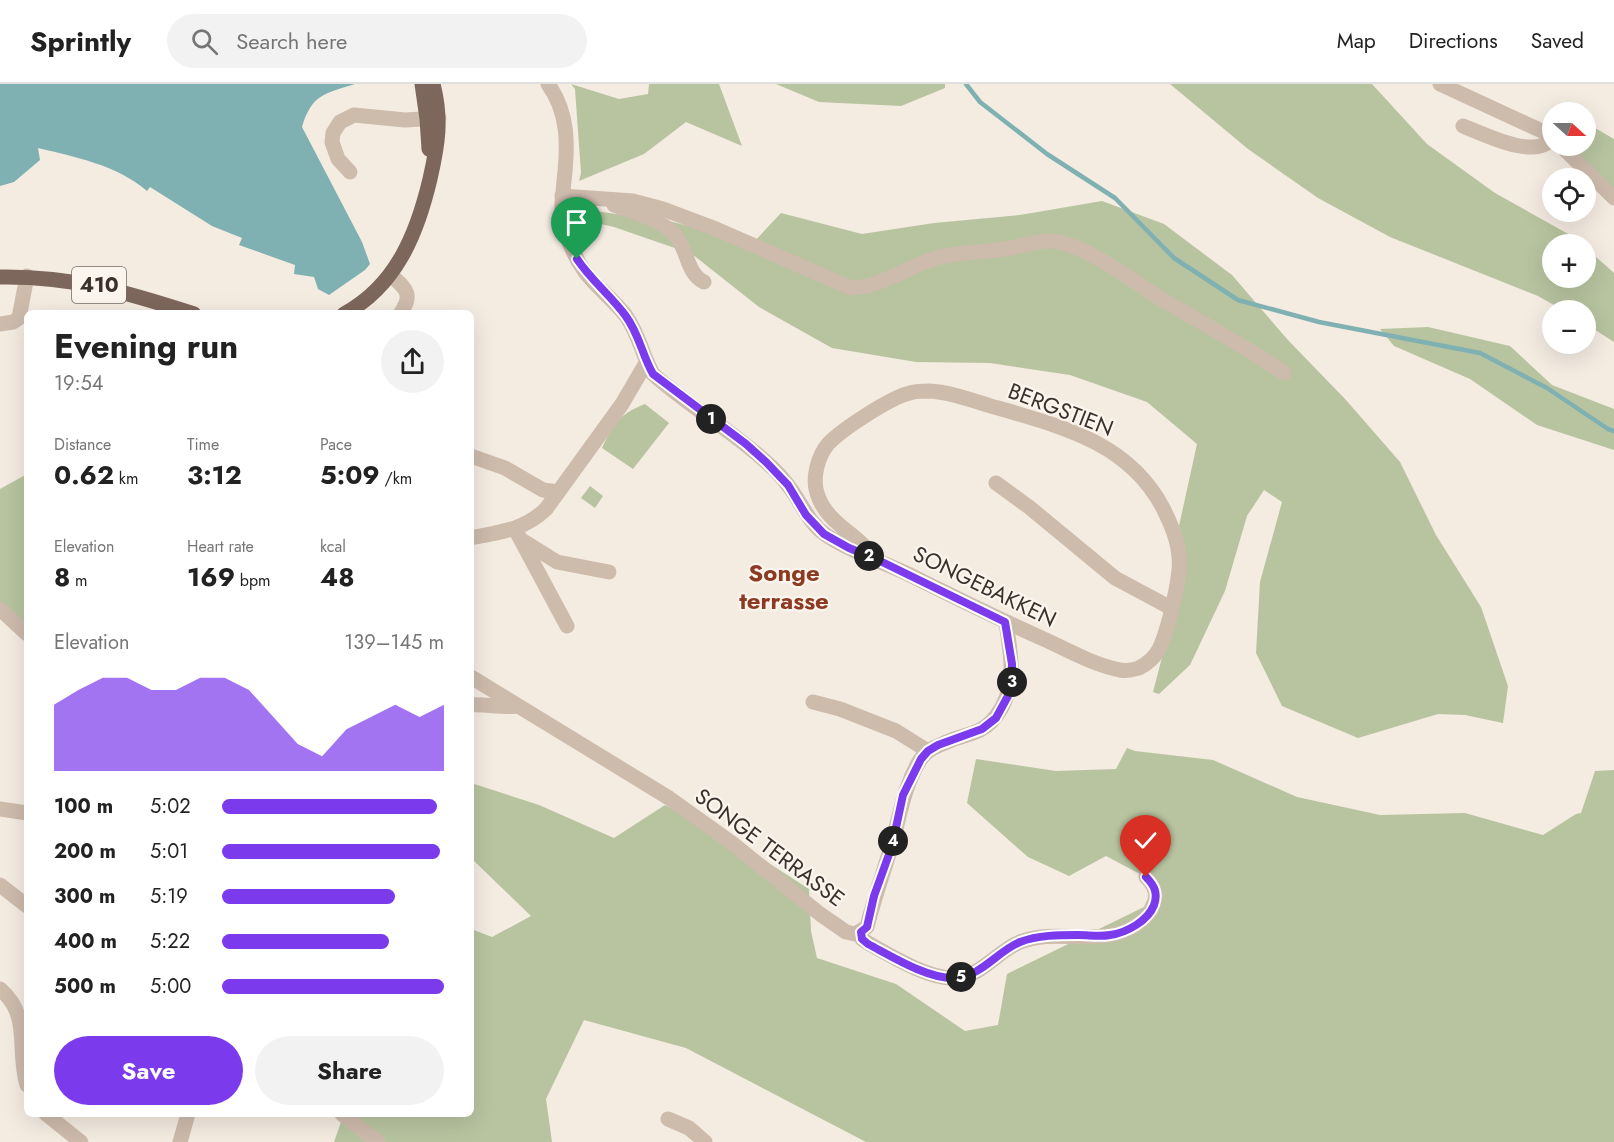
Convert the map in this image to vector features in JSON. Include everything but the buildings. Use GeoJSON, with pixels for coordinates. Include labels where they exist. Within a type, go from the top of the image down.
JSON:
{"type":"FeatureCollection","features":[{"type":"Feature","properties":{"kind":"main road"},"geometry":{"type":"LineString","coordinates":[[422,84],[433,119]]}},
{"type":"Feature","properties":{"kind":"main road"},"geometry":{"type":"LineString","coordinates":[[350,310],[368,298],[391,275],[413,237],[430,179],[433,84]]}},
{"type":"Feature","properties":{"kind":"main road","name":"410"},"geometry":{"type":"LineString","coordinates":[[0,277],[27,276],[95,284],[182,310]]}},
{"type":"Feature","properties":{"kind":"street","name":"SONGEBAKKEN"},"geometry":{"type":"LineString","coordinates":[[548,84],[558,98],[566,127],[563,220],[577,259],[586,273],[626,316],[638,337],[646,363],[653,374],[746,444],[766,462],[788,485],[806,515],[824,534],[1005,622],[1119,670],[1128,670],[1148,663],[1157,653],[1171,608]]}},
{"type":"Feature","properties":{"kind":"street"},"geometry":{"type":"LineString","coordinates":[[1440,84],[1542,131]]}},
{"type":"Feature","properties":{"kind":"street"},"geometry":{"type":"LineString","coordinates":[[350,172],[338,159],[332,142],[333,133],[340,122],[354,115],[405,120],[433,119]]}},
{"type":"Feature","properties":{"kind":"street"},"geometry":{"type":"LineString","coordinates":[[1463,126],[1513,145],[1529,148],[1542,146]]}},
{"type":"Feature","properties":{"kind":"street"},"geometry":{"type":"LineString","coordinates":[[1571,156],[1614,198]]}},
{"type":"Feature","properties":{"kind":"street"},"geometry":{"type":"LineString","coordinates":[[562,196],[633,201],[663,209],[716,229],[851,288],[864,288],[945,255],[997,250],[1050,241],[1074,248],[1112,266],[1161,299],[1244,345],[1284,373]]}},
{"type":"Feature","properties":{"kind":"street"},"geometry":{"type":"LineString","coordinates":[[601,198],[665,226],[681,243],[696,278],[704,282]]}},
{"type":"Feature","properties":{"kind":"street"},"geometry":{"type":"LineString","coordinates":[[391,275],[404,288],[408,296],[407,304],[403,310]]}},
{"type":"Feature","properties":{"kind":"street"},"geometry":{"type":"LineString","coordinates":[[0,324],[13,322],[19,318],[27,276]]}},
{"type":"Feature","properties":{"kind":"street"},"geometry":{"type":"LineString","coordinates":[[519,535],[539,516],[558,492],[622,404],[646,363]]}},
{"type":"Feature","properties":{"kind":"street","name":"BERGSTIEN"},"geometry":{"type":"LineString","coordinates":[[876,559],[867,546],[837,523],[823,507],[816,491],[815,478],[822,454],[835,438],[894,399],[908,393],[931,391],[1045,422],[1078,434],[1111,450],[1134,468],[1157,496],[1173,527],[1179,569],[1171,608]]}},
{"type":"Feature","properties":{"kind":"street"},"geometry":{"type":"LineString","coordinates":[[474,457],[505,468],[543,490],[558,492]]}},
{"type":"Feature","properties":{"kind":"street"},"geometry":{"type":"LineString","coordinates":[[996,483],[1029,507],[1115,578],[1171,608]]}},
{"type":"Feature","properties":{"kind":"street"},"geometry":{"type":"LineString","coordinates":[[519,535],[567,626]]}},
{"type":"Feature","properties":{"kind":"street"},"geometry":{"type":"LineString","coordinates":[[474,538],[519,535],[542,554],[557,562],[609,572]]}},
{"type":"Feature","properties":{"kind":"street"},"geometry":{"type":"LineString","coordinates":[[0,609],[24,631]]}},
{"type":"Feature","properties":{"kind":"street"},"geometry":{"type":"LineString","coordinates":[[813,702],[840,709],[897,731],[928,751],[982,729],[996,718],[1008,696],[1012,682],[1012,664],[1005,622]]}},
{"type":"Feature","properties":{"kind":"street","name":"SONGE TERRASSE"},"geometry":{"type":"LineString","coordinates":[[474,679],[669,798],[732,843],[820,914],[846,932],[855,934],[867,927],[874,896],[892,846],[903,795],[921,759],[928,751]]}},
{"type":"Feature","properties":{"kind":"street","name":"SONGE TERRASSE"},"geometry":{"type":"LineString","coordinates":[[474,705],[506,708],[517,706]]}},
{"type":"Feature","properties":{"kind":"street"},"geometry":{"type":"LineString","coordinates":[[0,809],[24,813]]}},
{"type":"Feature","properties":{"kind":"street"},"geometry":{"type":"LineString","coordinates":[[861,932],[862,939],[868,944],[909,965],[938,976],[957,978],[974,972],[1018,943],[1042,937],[1113,935],[1130,928],[1145,919],[1152,911],[1156,899],[1155,889],[1146,877]]}},
{"type":"Feature","properties":{"kind":"street"},"geometry":{"type":"LineString","coordinates":[[0,885],[24,904]]}},
{"type":"Feature","properties":{"kind":"street"},"geometry":{"type":"LineString","coordinates":[[0,989],[16,1008],[20,1019],[24,1057]]}},
{"type":"Feature","properties":{"kind":"street"},"geometry":{"type":"LineString","coordinates":[[50,1117],[81,1142]]}},
{"type":"Feature","properties":{"kind":"street"},"geometry":{"type":"LineString","coordinates":[[175,1117],[181,1137]]}},
{"type":"Feature","properties":{"kind":"street"},"geometry":{"type":"LineString","coordinates":[[181,1137],[187,1117]]}},
{"type":"Feature","properties":{"kind":"street"},"geometry":{"type":"LineString","coordinates":[[346,1117],[378,1142]]}},
{"type":"Feature","properties":{"kind":"street"},"geometry":{"type":"LineString","coordinates":[[668,1119],[689,1128],[705,1142]]}},
{"type":"Feature","properties":{"kind":"green space"},"geometry":{"type":"Polygon","coordinates":[[[571,84],[619,99],[648,94],[649,84],[719,84],[742,146],[686,122],[644,154],[579,181],[581,173],[575,89],[571,84]]]}},
{"type":"Feature","properties":{"kind":"green space"},"geometry":{"type":"Polygon","coordinates":[[[776,84],[945,84],[945,88],[901,106],[819,102],[776,84]]]}},
{"type":"Feature","properties":{"kind":"green space"},"geometry":{"type":"Polygon","coordinates":[[[1170,84],[1372,84],[1427,144],[1495,193],[1542,219],[1542,222],[1547,222],[1568,234],[1542,234],[1542,288],[1596,288],[1596,257],[1614,273],[1614,342],[1596,330],[1596,300],[1545,300],[1390,237],[1318,198],[1248,149],[1170,84]]]}},
{"type":"Feature","properties":{"kind":"green space"},"geometry":{"type":"Polygon","coordinates":[[[1596,129],[1614,139],[1614,189],[1596,173],[1596,168],[1591,168],[1577,156],[1596,156],[1596,129]]]}},
{"type":"Feature","properties":{"kind":"green space"},"geometry":{"type":"Polygon","coordinates":[[[575,196],[588,210],[673,222],[753,243],[781,213],[862,234],[934,223],[1020,215],[1102,201],[1164,224],[1232,275],[1287,339],[1346,400],[1400,462],[1436,535],[1481,607],[1508,686],[1503,723],[1465,715],[1438,714],[1358,738],[1282,706],[1256,653],[1260,582],[1282,502],[1264,490],[1247,516],[1225,591],[1190,665],[1159,694],[1153,692],[1174,611],[1179,526],[1197,444],[1147,402],[1070,375],[990,363],[916,362],[832,348],[759,307],[692,254],[614,227],[570,217],[575,196]]]}},
{"type":"Feature","properties":{"kind":"green space"},"geometry":{"type":"Polygon","coordinates":[[[1428,327],[1510,346],[1552,385],[1614,409],[1614,450],[1537,425],[1470,379],[1394,346],[1380,329],[1428,327]]]}},
{"type":"Feature","properties":{"kind":"green space"},"geometry":{"type":"Polygon","coordinates":[[[645,404],[669,423],[633,469],[602,448],[619,420],[629,411],[645,404]]]}},
{"type":"Feature","properties":{"kind":"green space"},"geometry":{"type":"Polygon","coordinates":[[[24,476],[24,630],[0,604],[0,489],[24,476]]]}},
{"type":"Feature","properties":{"kind":"green space"},"geometry":{"type":"Polygon","coordinates":[[[590,486],[603,496],[595,508],[581,498],[590,486]]]}},
{"type":"Feature","properties":{"kind":"green space"},"geometry":{"type":"Polygon","coordinates":[[[1127,748],[1135,751],[1213,760],[1297,797],[1380,815],[1465,813],[1543,835],[1581,813],[1595,771],[1614,770],[1614,1142],[866,1142],[686,1048],[584,1020],[546,1099],[552,1142],[334,1142],[341,1122],[335,1117],[474,1117],[474,930],[492,937],[531,916],[474,861],[474,784],[539,805],[614,838],[665,805],[739,844],[809,889],[811,931],[817,958],[896,984],[965,1031],[998,1025],[1007,974],[1144,907],[1155,882],[1106,856],[1069,876],[1028,857],[967,803],[976,759],[1056,771],[1116,769],[1127,748]]]}},
{"type":"Feature","properties":{"kind":"water"},"geometry":{"type":"Polygon","coordinates":[[[0,84],[355,84],[321,97],[310,108],[302,127],[362,242],[370,264],[329,295],[318,289],[314,277],[294,274],[295,265],[239,245],[242,238],[212,226],[150,187],[147,191],[109,168],[38,148],[40,160],[14,182],[0,186],[0,84]]]}},
{"type":"Feature","properties":{"kind":"waterway"},"geometry":{"type":"LineString","coordinates":[[966,84],[980,102],[1047,154],[1115,198],[1174,258],[1238,300],[1319,322],[1480,353],[1547,388],[1614,431]]}},
{"type":"Feature","properties":{"kind":"district","name":"Songe terrasse"},"geometry":{"type":"Point","coordinates":[784,587]}},
{"type":"Feature","properties":{"kind":"route"},"geometry":{"type":"LineString","coordinates":[[577,259],[586,273],[626,316],[638,337],[646,363],[653,374],[746,444],[766,462],[788,485],[806,515],[824,534],[1005,622],[1012,664],[1012,682],[1008,696],[996,718],[982,729],[938,745],[921,759],[903,795],[892,846],[874,896],[867,927],[861,932],[862,939],[909,965],[938,976],[957,978],[974,972],[1018,943],[1042,937],[1113,935],[1130,928],[1145,919],[1152,911],[1156,899],[1152,882],[1146,877]]}}]}
